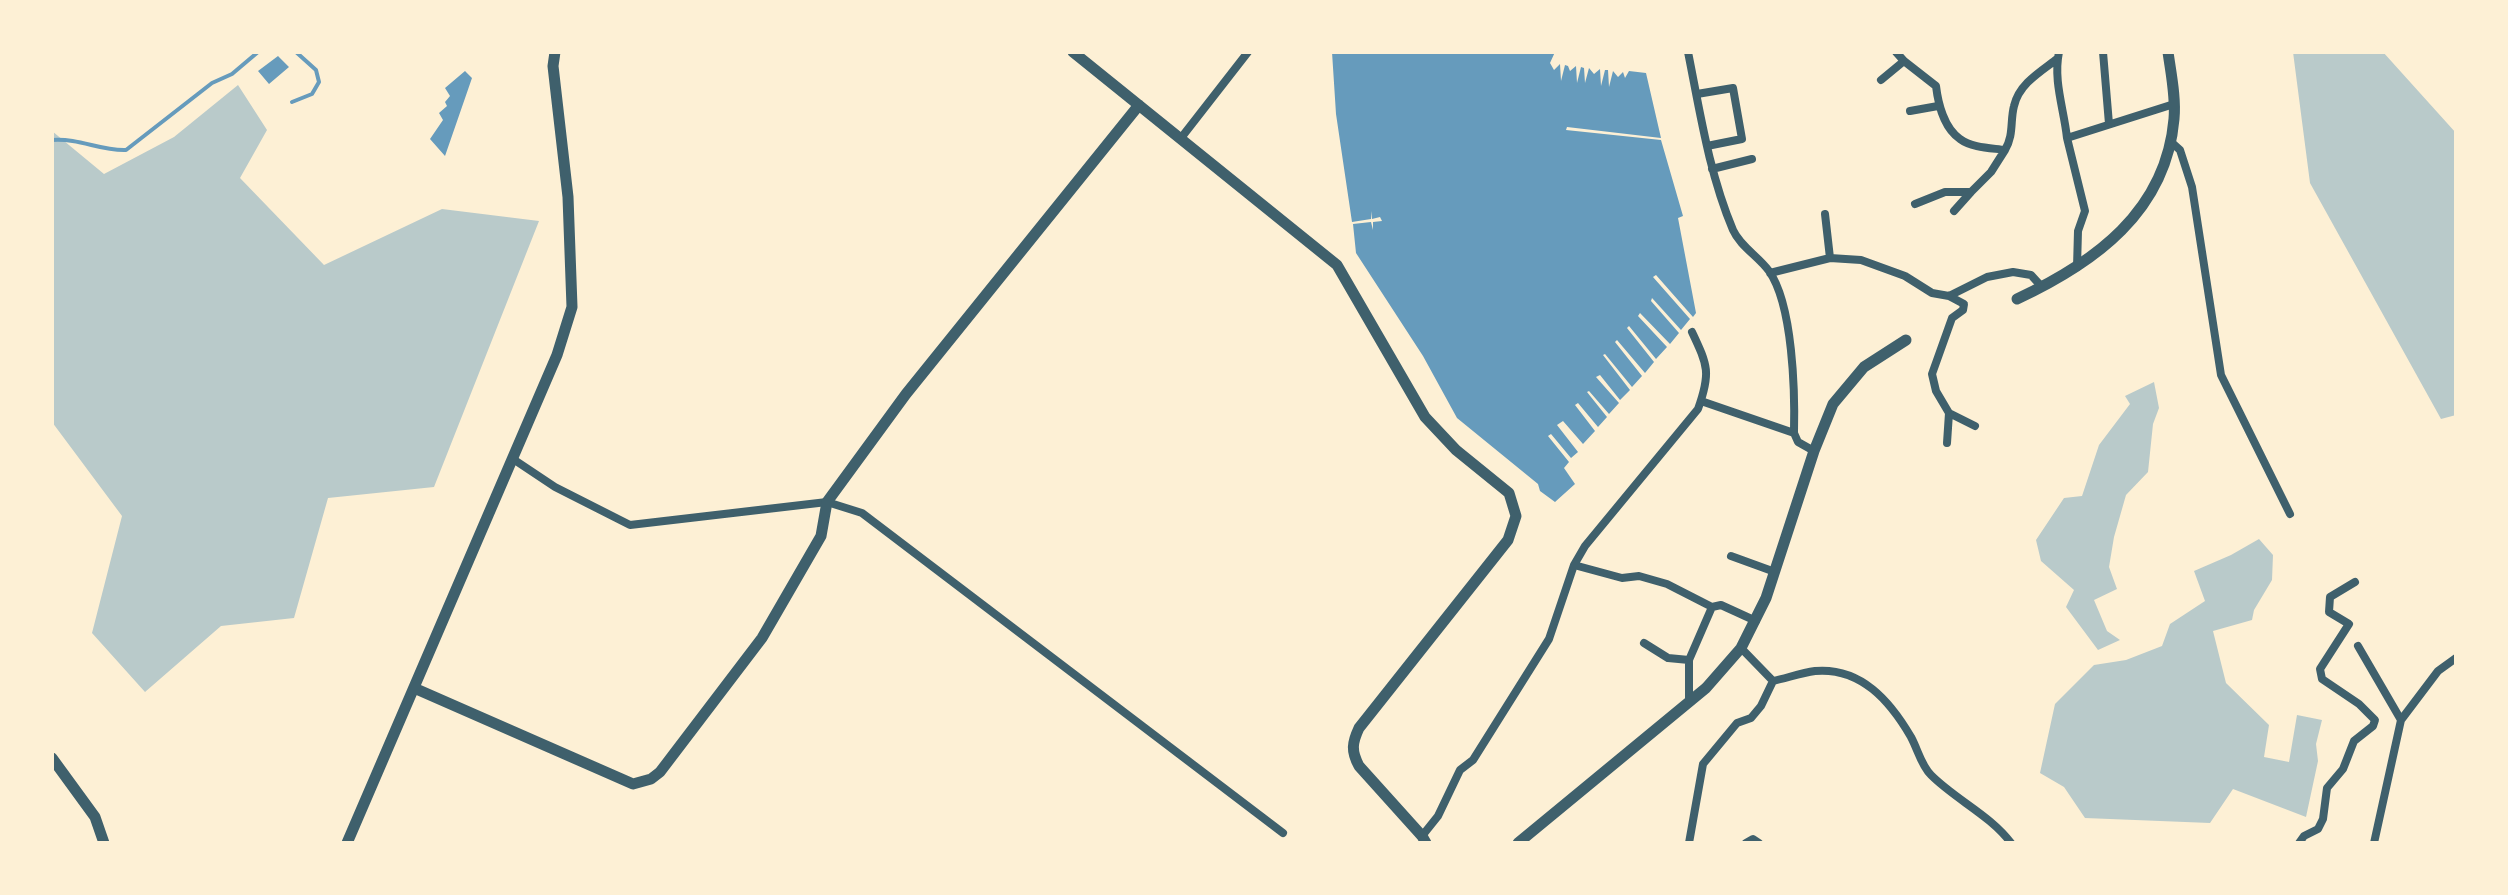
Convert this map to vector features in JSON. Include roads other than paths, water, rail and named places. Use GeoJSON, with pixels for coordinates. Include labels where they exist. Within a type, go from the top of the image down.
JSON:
{"type":"FeatureCollection","features":[{"type":"Feature","properties":{"kind":"street"},"geometry":{"type":"LineString","coordinates":[[347,843],[557,355],[572,307],[568,197],[553,66],[555,52]]}},
{"type":"Feature","properties":{"kind":"street"},"geometry":{"type":"LineString","coordinates":[[1073,52],[1337,265],[1425,417],[1456,450],[1499,483],[1514,503],[1516,516],[1508,540],[1359,728],[1354,740],[1352,753],[1359,766],[1424,839],[1460,770],[1473,760],[1549,639],[1574,565],[1585,546],[1698,409],[1708,382],[1703,355],[1692,332]]}},
{"type":"Feature","properties":{"kind":"street"},"geometry":{"type":"LineString","coordinates":[[1181,138],[1248,52]]}},
{"type":"Feature","properties":{"kind":"street"},"geometry":{"type":"LineString","coordinates":[[1688,52],[1712,169],[1735,234],[1770,273],[1789,329],[1794,433],[1798,442],[1814,451]]}},
{"type":"Feature","properties":{"kind":"street"},"geometry":{"type":"LineString","coordinates":[[1896,52],[1936,86],[1938,106],[1959,139],[2005,150]]}},
{"type":"Feature","properties":{"kind":"street"},"geometry":{"type":"LineString","coordinates":[[2103,52],[2109,124]]}},
{"type":"Feature","properties":{"kind":"street"},"geometry":{"type":"LineString","coordinates":[[2017,299],[2077,268],[2107,246],[2143,205],[2163,167],[2170,141],[2174,104],[2168,52]]}},
{"type":"Feature","properties":{"kind":"street"},"geometry":{"type":"LineString","coordinates":[[2058,56],[2056,79],[2085,211],[2078,231],[2077,268]]}},
{"type":"Feature","properties":{"kind":"street"},"geometry":{"type":"LineString","coordinates":[[1954,211],[1991,172],[2005,150],[2013,130],[2013,107],[2019,91],[2058,56]]}},
{"type":"Feature","properties":{"kind":"street"},"geometry":{"type":"LineString","coordinates":[[1881,80],[1904,61]]}},
{"type":"Feature","properties":{"kind":"street"},"geometry":{"type":"LineString","coordinates":[[1697,94],[1733,88],[1742,139],[1707,146]]}},
{"type":"Feature","properties":{"kind":"street"},"geometry":{"type":"LineString","coordinates":[[2067,138],[2174,104]]}},
{"type":"Feature","properties":{"kind":"street"},"geometry":{"type":"LineString","coordinates":[[414,688],[633,784],[651,779],[660,772],[762,638],[821,536],[827,502],[906,394],[1139,105]]}},
{"type":"Feature","properties":{"kind":"street"},"geometry":{"type":"LineString","coordinates":[[1910,111],[1938,106]]}},
{"type":"Feature","properties":{"kind":"street"},"geometry":{"type":"LineString","coordinates":[[2170,141],[2180,150],[2192,187],[2221,375],[2290,514]]}},
{"type":"Feature","properties":{"kind":"street"},"geometry":{"type":"LineString","coordinates":[[1712,169],[1752,159]]}},
{"type":"Feature","properties":{"kind":"street"},"geometry":{"type":"LineString","coordinates":[[1915,204],[1945,192],[1971,192]]}},
{"type":"Feature","properties":{"kind":"street"},"geometry":{"type":"LineString","coordinates":[[1825,214],[1830,258]]}},
{"type":"Feature","properties":{"kind":"street"},"geometry":{"type":"LineString","coordinates":[[1770,273],[1830,258],[1861,260],[1905,276],[1932,293],[1949,296],[1964,304],[1963,310],[1952,318],[1932,374],[1936,391],[1949,413],[1975,426]]}},
{"type":"Feature","properties":{"kind":"street"},"geometry":{"type":"LineString","coordinates":[[1949,296],[1987,277],[2013,272],[2031,275],[2042,287]]}},
{"type":"Feature","properties":{"kind":"street"},"geometry":{"type":"LineString","coordinates":[[1518,843],[1689,702],[1741,648],[1756,621],[1775,572],[1814,451],[1833,404],[1864,367],[1906,340]]}},
{"type":"Feature","properties":{"kind":"street"},"geometry":{"type":"LineString","coordinates":[[1701,401],[1794,433]]}},
{"type":"Feature","properties":{"kind":"street"},"geometry":{"type":"LineString","coordinates":[[1947,443],[1949,413]]}},
{"type":"Feature","properties":{"kind":"street"},"geometry":{"type":"LineString","coordinates":[[513,459],[555,487],[630,525],[827,502],[862,513],[1283,833]]}},
{"type":"Feature","properties":{"kind":"street"},"geometry":{"type":"LineString","coordinates":[[1731,556],[1747,566],[1775,572]]}},
{"type":"Feature","properties":{"kind":"street"},"geometry":{"type":"LineString","coordinates":[[1574,565],[1622,578],[1639,576],[1667,584],[1712,607],[1721,605],[1756,621]]}},
{"type":"Feature","properties":{"kind":"street"},"geometry":{"type":"LineString","coordinates":[[2299,843],[2304,836],[2318,829],[2323,819],[2327,788],[2343,769],[2354,741],[2373,726],[2375,720],[2359,704],[2322,679],[2320,669],[2349,624],[2329,612],[2330,597],[2355,582]]}},
{"type":"Feature","properties":{"kind":"street"},"geometry":{"type":"LineString","coordinates":[[1689,702],[1689,660],[1712,607]]}},
{"type":"Feature","properties":{"kind":"street"},"geometry":{"type":"LineString","coordinates":[[1644,643],[1668,658],[1689,660]]}},
{"type":"Feature","properties":{"kind":"street"},"geometry":{"type":"LineString","coordinates":[[2358,646],[2401,720]]}},
{"type":"Feature","properties":{"kind":"street"},"geometry":{"type":"LineString","coordinates":[[1741,648],[1773,681]]}},
{"type":"Feature","properties":{"kind":"street"},"geometry":{"type":"LineString","coordinates":[[2374,843],[2401,720],[2438,671],[2456,658]]}},
{"type":"Feature","properties":{"kind":"street"},"geometry":{"type":"LineString","coordinates":[[1773,681],[1831,671],[1853,676],[1876,691],[1897,714],[1929,774],[1992,823],[2011,843]]}},
{"type":"Feature","properties":{"kind":"street"},"geometry":{"type":"LineString","coordinates":[[1689,843],[1703,764],[1737,723],[1751,718],[1761,706],[1773,681]]}},
{"type":"Feature","properties":{"kind":"street"},"geometry":{"type":"LineString","coordinates":[[52,758],[95,817],[104,843]]}},
{"type":"Feature","properties":{"kind":"street"},"geometry":{"type":"LineString","coordinates":[[1746,843],[1753,839],[1759,843]]}},
{"type":"Feature","properties":{"kind":"water"},"geometry":{"type":"Polygon","coordinates":[[[1332,52],[1555,52],[1550,63],[1554,70],[1560,64],[1561,81],[1565,65],[1570,71],[1576,66],[1577,83],[1581,67],[1584,68],[1585,83],[1589,68],[1594,74],[1600,69],[1601,86],[1605,70],[1608,70],[1609,87],[1613,71],[1618,77],[1623,72],[1625,78],[1629,71],[1646,73],[1661,138],[1567,127],[1566,130],[1661,140],[1683,216],[1678,218],[1696,313],[1693,317],[1656,275],[1653,277],[1690,319],[1681,330],[1652,298],[1651,301],[1679,333],[1670,344],[1640,313],[1638,316],[1667,347],[1656,359],[1629,326],[1627,328],[1654,362],[1645,373],[1617,340],[1615,342],[1642,376],[1632,387],[1603,355],[1630,390],[1620,400],[1600,375],[1596,377],[1619,403],[1609,414],[1587,392],[1607,417],[1598,427],[1578,403],[1575,405],[1595,431],[1583,444],[1563,421],[1557,425],[1578,452],[1571,458],[1551,434],[1548,436],[1569,462],[1564,468],[1575,484],[1555,502],[1540,491],[1538,484],[1457,418],[1423,356],[1356,253],[1353,224],[1371,222],[1373,230],[1373,222],[1382,221],[1380,217],[1372,219],[1371,211],[1371,219],[1352,222],[1336,114],[1332,52]]]}},
{"type":"Feature","properties":{"kind":"water"},"geometry":{"type":"Polygon","coordinates":[[[278,56],[289,67],[269,84],[258,71],[278,56]]]}},
{"type":"Feature","properties":{"kind":"water"},"geometry":{"type":"Polygon","coordinates":[[[465,71],[472,78],[445,156],[430,139],[443,120],[439,113],[447,106],[445,102],[450,96],[445,88],[465,71]]]}},
{"type":"Feature","properties":{"kind":"waterway"},"geometry":{"type":"LineString","coordinates":[[52,140],[126,150],[212,83],[232,74],[258,52]]}},
{"type":"Feature","properties":{"kind":"waterway"},"geometry":{"type":"LineString","coordinates":[[292,102],[312,94],[319,82],[316,70],[296,52]]}}]}
